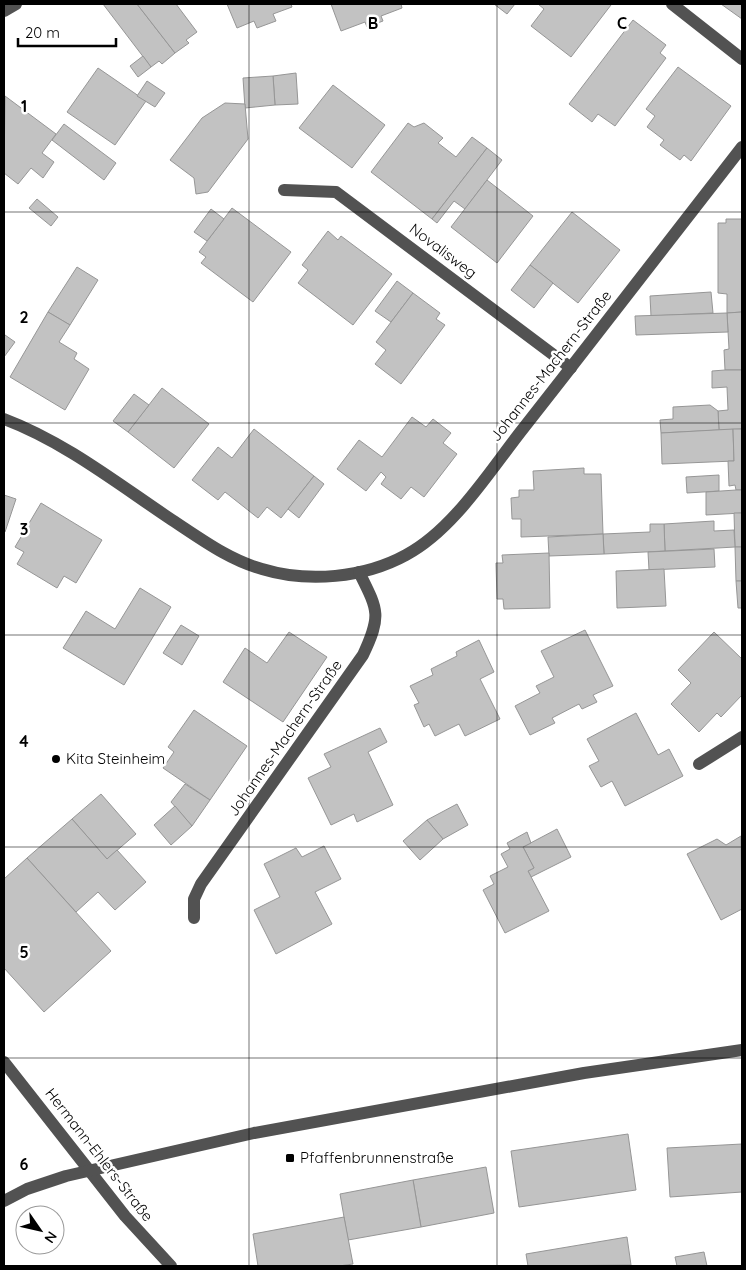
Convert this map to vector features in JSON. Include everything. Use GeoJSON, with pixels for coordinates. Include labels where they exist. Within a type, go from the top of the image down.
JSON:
{"type":"FeatureCollection","features":[{"type":"Feature","properties":{"kind":"street"},"geometry":{"type":"LineString","coordinates":[[4,11],[16,4]]}},
{"type":"Feature","properties":{"kind":"street"},"geometry":{"type":"LineString","coordinates":[[672,4],[742,59]]}},
{"type":"Feature","properties":{"kind":"street","name":"Johannes-Machern-Straße"},"geometry":{"type":"LineString","coordinates":[[4,419],[64,448],[212,546],[242,562],[286,574],[319,576],[359,572],[384,565],[406,555],[442,529],[571,368],[742,147]]}},
{"type":"Feature","properties":{"kind":"street","name":"Novalisweg"},"geometry":{"type":"LineString","coordinates":[[284,190],[336,192],[571,368]]}},
{"type":"Feature","properties":{"kind":"street","name":"Johannes-Machern-Straße"},"geometry":{"type":"LineString","coordinates":[[194,918],[194,899],[201,884],[363,655],[376,622],[376,606],[359,572]]}},
{"type":"Feature","properties":{"kind":"street"},"geometry":{"type":"LineString","coordinates":[[699,764],[742,736]]}},
{"type":"Feature","properties":{"kind":"street"},"geometry":{"type":"LineString","coordinates":[[4,1201],[28,1188],[88,1171],[254,1133],[584,1073],[742,1050]]}},
{"type":"Feature","properties":{"kind":"street","name":"Hermann-Ehlers-Straße"},"geometry":{"type":"LineString","coordinates":[[4,1062],[88,1171],[125,1216],[171,1266]]}},
{"type":"Feature","properties":{"kind":"building"},"geometry":{"type":"Polygon","coordinates":[[[103,4],[137,4],[175,53],[162,64],[159,61],[151,67],[103,4]]]}},
{"type":"Feature","properties":{"kind":"building"},"geometry":{"type":"Polygon","coordinates":[[[137,4],[176,4],[197,32],[186,40],[189,43],[175,53],[137,4]]]}},
{"type":"Feature","properties":{"kind":"building"},"geometry":{"type":"Polygon","coordinates":[[[227,4],[291,4],[292,7],[273,14],[276,21],[257,28],[254,21],[237,28],[227,4]]]}},
{"type":"Feature","properties":{"kind":"building"},"geometry":{"type":"Polygon","coordinates":[[[331,4],[401,4],[402,8],[381,16],[383,21],[367,27],[365,22],[341,31],[331,4]]]}},
{"type":"Feature","properties":{"kind":"building"},"geometry":{"type":"Polygon","coordinates":[[[494,4],[515,4],[507,14],[494,4]]]}},
{"type":"Feature","properties":{"kind":"building"},"geometry":{"type":"Polygon","coordinates":[[[538,4],[611,5],[571,57],[531,26],[544,9],[538,4]]]}},
{"type":"Feature","properties":{"kind":"building"},"geometry":{"type":"Polygon","coordinates":[[[721,4],[742,4],[742,19],[721,4]]]}},
{"type":"Feature","properties":{"kind":"building"},"geometry":{"type":"Polygon","coordinates":[[[633,20],[666,45],[660,53],[666,58],[615,126],[598,114],[592,122],[569,104],[633,20]]]}},
{"type":"Feature","properties":{"kind":"building"},"geometry":{"type":"Polygon","coordinates":[[[143,56],[151,67],[138,77],[130,66],[143,56]]]}},
{"type":"Feature","properties":{"kind":"building"},"geometry":{"type":"Polygon","coordinates":[[[678,67],[731,106],[691,161],[684,155],[680,160],[660,145],[664,140],[647,127],[655,116],[646,109],[678,67]]]}},
{"type":"Feature","properties":{"kind":"building"},"geometry":{"type":"Polygon","coordinates":[[[98,68],[146,101],[115,145],[67,112],[98,68]]]}},
{"type":"Feature","properties":{"kind":"building"},"geometry":{"type":"Polygon","coordinates":[[[296,73],[298,104],[275,105],[273,76],[296,73]]]}},
{"type":"Feature","properties":{"kind":"building"},"geometry":{"type":"Polygon","coordinates":[[[273,76],[275,105],[245,108],[243,78],[273,76]]]}},
{"type":"Feature","properties":{"kind":"building"},"geometry":{"type":"Polygon","coordinates":[[[147,81],[165,93],[155,107],[137,96],[147,81]]]}},
{"type":"Feature","properties":{"kind":"building"},"geometry":{"type":"Polygon","coordinates":[[[333,85],[385,125],[352,168],[299,128],[333,85]]]}},
{"type":"Feature","properties":{"kind":"building"},"geometry":{"type":"Polygon","coordinates":[[[5,96],[56,134],[42,153],[54,162],[43,178],[31,168],[18,184],[4,173],[5,96]]]}},
{"type":"Feature","properties":{"kind":"building"},"geometry":{"type":"Polygon","coordinates":[[[225,103],[245,104],[248,139],[208,192],[196,194],[194,178],[170,160],[202,118],[225,103]]]}},
{"type":"Feature","properties":{"kind":"building"},"geometry":{"type":"Polygon","coordinates":[[[408,123],[414,127],[424,123],[443,138],[438,143],[456,157],[472,137],[487,148],[432,219],[371,172],[408,123]]]}},
{"type":"Feature","properties":{"kind":"building"},"geometry":{"type":"Polygon","coordinates":[[[64,124],[116,163],[104,180],[52,140],[64,124]]]}},
{"type":"Feature","properties":{"kind":"building"},"geometry":{"type":"Polygon","coordinates":[[[487,148],[502,160],[465,209],[454,201],[437,223],[432,219],[487,148]]]}},
{"type":"Feature","properties":{"kind":"building"},"geometry":{"type":"Polygon","coordinates":[[[487,180],[533,216],[497,263],[451,227],[487,180]]]}},
{"type":"Feature","properties":{"kind":"building"},"geometry":{"type":"Polygon","coordinates":[[[37,199],[58,217],[51,226],[29,208],[37,199]]]}},
{"type":"Feature","properties":{"kind":"building"},"geometry":{"type":"Polygon","coordinates":[[[232,208],[291,252],[253,302],[201,263],[206,257],[199,252],[232,208]]]}},
{"type":"Feature","properties":{"kind":"building"},"geometry":{"type":"Polygon","coordinates":[[[211,209],[224,219],[207,241],[194,232],[211,209]]]}},
{"type":"Feature","properties":{"kind":"building"},"geometry":{"type":"Polygon","coordinates":[[[572,212],[620,250],[578,303],[530,265],[572,212]]]}},
{"type":"Feature","properties":{"kind":"building"},"geometry":{"type":"Polygon","coordinates":[[[726,219],[742,219],[742,312],[727,313],[727,294],[718,293],[718,223],[726,223],[726,219]]]}},
{"type":"Feature","properties":{"kind":"building"},"geometry":{"type":"Polygon","coordinates":[[[328,231],[338,240],[341,236],[392,274],[353,325],[298,283],[308,270],[302,265],[328,231]]]}},
{"type":"Feature","properties":{"kind":"building"},"geometry":{"type":"Polygon","coordinates":[[[530,265],[553,283],[534,308],[511,290],[530,265]]]}},
{"type":"Feature","properties":{"kind":"building"},"geometry":{"type":"Polygon","coordinates":[[[77,267],[98,280],[70,325],[48,312],[77,267]]]}},
{"type":"Feature","properties":{"kind":"building"},"geometry":{"type":"Polygon","coordinates":[[[397,281],[413,293],[391,322],[375,311],[397,281]]]}},
{"type":"Feature","properties":{"kind":"building"},"geometry":{"type":"Polygon","coordinates":[[[711,292],[713,313],[651,316],[650,296],[711,292]]]}},
{"type":"Feature","properties":{"kind":"building"},"geometry":{"type":"Polygon","coordinates":[[[413,293],[440,313],[436,319],[445,325],[401,384],[375,364],[386,350],[376,342],[413,293]]]}},
{"type":"Feature","properties":{"kind":"building"},"geometry":{"type":"Polygon","coordinates":[[[48,312],[70,325],[59,342],[77,353],[74,359],[89,369],[65,410],[10,377],[48,312]]]}},
{"type":"Feature","properties":{"kind":"building"},"geometry":{"type":"Polygon","coordinates":[[[742,312],[742,370],[725,370],[724,350],[729,349],[727,313],[742,312]]]}},
{"type":"Feature","properties":{"kind":"building"},"geometry":{"type":"Polygon","coordinates":[[[727,313],[728,332],[636,335],[635,316],[727,313]]]}},
{"type":"Feature","properties":{"kind":"building"},"geometry":{"type":"Polygon","coordinates":[[[5,335],[15,342],[4,357],[4,337],[5,335]]]}},
{"type":"Feature","properties":{"kind":"building"},"geometry":{"type":"Polygon","coordinates":[[[742,370],[742,429],[719,430],[718,411],[728,410],[727,387],[712,388],[712,371],[742,370]]]}},
{"type":"Feature","properties":{"kind":"building"},"geometry":{"type":"Polygon","coordinates":[[[162,388],[209,424],[174,468],[128,432],[162,388]]]}},
{"type":"Feature","properties":{"kind":"building"},"geometry":{"type":"Polygon","coordinates":[[[134,394],[149,405],[128,432],[113,421],[134,394]]]}},
{"type":"Feature","properties":{"kind":"building"},"geometry":{"type":"Polygon","coordinates":[[[710,405],[718,411],[719,430],[661,433],[660,420],[673,419],[673,407],[710,405]]]}},
{"type":"Feature","properties":{"kind":"building"},"geometry":{"type":"Polygon","coordinates":[[[412,417],[426,427],[433,419],[451,433],[443,443],[457,454],[424,497],[411,487],[401,499],[381,484],[386,477],[381,472],[366,491],[337,469],[359,440],[382,457],[412,417]]]}},
{"type":"Feature","properties":{"kind":"building"},"geometry":{"type":"Polygon","coordinates":[[[254,429],[314,476],[281,518],[267,507],[258,518],[225,492],[218,500],[192,480],[218,447],[232,458],[254,429]]]}},
{"type":"Feature","properties":{"kind":"building"},"geometry":{"type":"Polygon","coordinates":[[[733,429],[734,461],[662,464],[661,433],[733,429]]]}},
{"type":"Feature","properties":{"kind":"building"},"geometry":{"type":"Polygon","coordinates":[[[733,429],[742,429],[742,490],[736,490],[735,485],[729,486],[728,461],[734,461],[733,429]]]}},
{"type":"Feature","properties":{"kind":"building"},"geometry":{"type":"Polygon","coordinates":[[[584,468],[584,474],[601,474],[603,534],[521,537],[521,519],[512,519],[511,498],[519,497],[519,490],[534,490],[533,471],[584,468]]]}},
{"type":"Feature","properties":{"kind":"building"},"geometry":{"type":"Polygon","coordinates":[[[719,475],[719,491],[687,493],[686,477],[719,475]]]}},
{"type":"Feature","properties":{"kind":"building"},"geometry":{"type":"Polygon","coordinates":[[[314,476],[324,484],[299,518],[288,509],[314,476]]]}},
{"type":"Feature","properties":{"kind":"building"},"geometry":{"type":"Polygon","coordinates":[[[742,490],[742,513],[706,515],[706,492],[742,490]]]}},
{"type":"Feature","properties":{"kind":"building"},"geometry":{"type":"Polygon","coordinates":[[[4,495],[16,499],[5,532],[4,532],[4,495]]]}},
{"type":"Feature","properties":{"kind":"building"},"geometry":{"type":"Polygon","coordinates":[[[41,503],[102,540],[76,583],[64,576],[57,588],[17,564],[24,552],[15,547],[41,503]]]}},
{"type":"Feature","properties":{"kind":"building"},"geometry":{"type":"Polygon","coordinates":[[[734,513],[742,513],[742,547],[735,547],[734,513]]]}},
{"type":"Feature","properties":{"kind":"building"},"geometry":{"type":"Polygon","coordinates":[[[714,521],[714,531],[734,530],[735,547],[665,551],[664,524],[714,521]]]}},
{"type":"Feature","properties":{"kind":"building"},"geometry":{"type":"Polygon","coordinates":[[[650,524],[664,524],[665,551],[604,554],[603,534],[650,532],[650,524]]]}},
{"type":"Feature","properties":{"kind":"building"},"geometry":{"type":"Polygon","coordinates":[[[603,534],[604,554],[549,556],[548,537],[603,534]]]}},
{"type":"Feature","properties":{"kind":"building"},"geometry":{"type":"Polygon","coordinates":[[[735,547],[742,547],[742,581],[736,581],[735,547]]]}},
{"type":"Feature","properties":{"kind":"building"},"geometry":{"type":"Polygon","coordinates":[[[714,549],[715,567],[649,570],[648,552],[714,549]]]}},
{"type":"Feature","properties":{"kind":"building"},"geometry":{"type":"Polygon","coordinates":[[[549,553],[550,608],[504,609],[503,599],[497,599],[496,563],[503,563],[502,555],[549,553]]]}},
{"type":"Feature","properties":{"kind":"building"},"geometry":{"type":"Polygon","coordinates":[[[664,569],[666,606],[617,608],[616,571],[664,569]]]}},
{"type":"Feature","properties":{"kind":"building"},"geometry":{"type":"Polygon","coordinates":[[[736,581],[742,581],[742,608],[738,608],[736,581]]]}},
{"type":"Feature","properties":{"kind":"building"},"geometry":{"type":"Polygon","coordinates":[[[140,588],[171,607],[124,685],[63,648],[86,611],[115,629],[140,588]]]}},
{"type":"Feature","properties":{"kind":"building"},"geometry":{"type":"Polygon","coordinates":[[[181,625],[199,636],[182,665],[163,653],[181,625]]]}},
{"type":"Feature","properties":{"kind":"building"},"geometry":{"type":"Polygon","coordinates":[[[585,630],[613,686],[593,695],[597,702],[582,709],[579,704],[552,718],[555,723],[530,735],[515,706],[540,693],[536,686],[554,677],[541,651],[585,630]]]}},
{"type":"Feature","properties":{"kind":"building"},"geometry":{"type":"Polygon","coordinates":[[[289,632],[327,657],[283,722],[223,682],[245,648],[267,663],[289,632]]]}},
{"type":"Feature","properties":{"kind":"building"},"geometry":{"type":"Polygon","coordinates":[[[714,632],[742,659],[742,695],[721,717],[717,713],[699,732],[671,704],[691,683],[678,670],[714,632]]]}},
{"type":"Feature","properties":{"kind":"building"},"geometry":{"type":"Polygon","coordinates":[[[479,640],[494,672],[480,679],[500,719],[465,736],[459,724],[435,736],[429,724],[424,727],[414,705],[419,703],[410,686],[433,675],[431,669],[457,656],[456,652],[479,640]]]}},
{"type":"Feature","properties":{"kind":"building"},"geometry":{"type":"Polygon","coordinates":[[[194,710],[247,746],[210,800],[163,768],[174,752],[168,747],[194,710]]]}},
{"type":"Feature","properties":{"kind":"building"},"geometry":{"type":"Polygon","coordinates":[[[636,713],[658,755],[669,749],[683,776],[625,806],[612,781],[601,787],[589,766],[599,761],[587,739],[636,713]]]}},
{"type":"Feature","properties":{"kind":"building"},"geometry":{"type":"Polygon","coordinates":[[[380,728],[387,742],[368,752],[393,805],[357,822],[354,814],[331,825],[308,778],[331,767],[324,754],[380,728]]]}},
{"type":"Feature","properties":{"kind":"building"},"geometry":{"type":"Polygon","coordinates":[[[185,784],[210,800],[192,826],[171,802],[185,784]]]}},
{"type":"Feature","properties":{"kind":"building"},"geometry":{"type":"Polygon","coordinates":[[[101,794],[136,834],[107,859],[72,819],[101,794]]]}},
{"type":"Feature","properties":{"kind":"building"},"geometry":{"type":"Polygon","coordinates":[[[457,804],[468,825],[443,839],[427,820],[457,804]]]}},
{"type":"Feature","properties":{"kind":"building"},"geometry":{"type":"Polygon","coordinates":[[[175,806],[192,826],[171,845],[154,825],[175,806]]]}},
{"type":"Feature","properties":{"kind":"building"},"geometry":{"type":"Polygon","coordinates":[[[72,819],[107,859],[117,850],[146,882],[115,910],[98,892],[76,912],[27,858],[72,819]]]}},
{"type":"Feature","properties":{"kind":"building"},"geometry":{"type":"Polygon","coordinates":[[[427,820],[443,839],[420,860],[403,841],[427,820]]]}},
{"type":"Feature","properties":{"kind":"building"},"geometry":{"type":"Polygon","coordinates":[[[557,829],[571,857],[531,877],[528,871],[534,868],[523,847],[557,829]]]}},
{"type":"Feature","properties":{"kind":"building"},"geometry":{"type":"Polygon","coordinates":[[[527,832],[531,843],[523,847],[534,868],[528,871],[549,911],[505,933],[483,890],[494,884],[490,876],[508,867],[501,854],[510,849],[507,843],[527,832]]]}},
{"type":"Feature","properties":{"kind":"building"},"geometry":{"type":"Polygon","coordinates":[[[741,836],[742,909],[721,920],[687,854],[717,839],[726,845],[741,836]]]}},
{"type":"Feature","properties":{"kind":"building"},"geometry":{"type":"Polygon","coordinates":[[[324,846],[341,879],[315,892],[332,924],[276,954],[254,910],[280,897],[264,864],[296,848],[302,857],[324,846]]]}},
{"type":"Feature","properties":{"kind":"building"},"geometry":{"type":"Polygon","coordinates":[[[27,858],[111,951],[44,1012],[4,968],[4,879],[27,858]]]}},
{"type":"Feature","properties":{"kind":"building"},"geometry":{"type":"Polygon","coordinates":[[[628,1134],[636,1190],[519,1207],[511,1151],[628,1134]]]}},
{"type":"Feature","properties":{"kind":"building"},"geometry":{"type":"Polygon","coordinates":[[[742,1144],[742,1192],[670,1197],[667,1148],[742,1144]]]}},
{"type":"Feature","properties":{"kind":"building"},"geometry":{"type":"Polygon","coordinates":[[[486,1167],[494,1213],[421,1227],[413,1180],[486,1167]]]}},
{"type":"Feature","properties":{"kind":"building"},"geometry":{"type":"Polygon","coordinates":[[[413,1180],[421,1227],[348,1240],[340,1194],[413,1180]]]}},
{"type":"Feature","properties":{"kind":"building"},"geometry":{"type":"Polygon","coordinates":[[[344,1217],[353,1264],[339,1266],[258,1266],[253,1234],[344,1217]]]}},
{"type":"Feature","properties":{"kind":"building"},"geometry":{"type":"Polygon","coordinates":[[[627,1237],[631,1265],[528,1266],[526,1254],[627,1237]]]}},
{"type":"Feature","properties":{"kind":"building"},"geometry":{"type":"Polygon","coordinates":[[[704,1252],[707,1266],[677,1266],[675,1257],[704,1252]]]}},
{"type":"Feature","properties":{"kind":"place","name":"Kita Steinheim"},"geometry":{"type":"Point","coordinates":[56,759]}},
{"type":"Feature","properties":{"kind":"place","name":"Pfaffenbrunnenstraße"},"geometry":{"type":"Point","coordinates":[290,1158]}}]}
